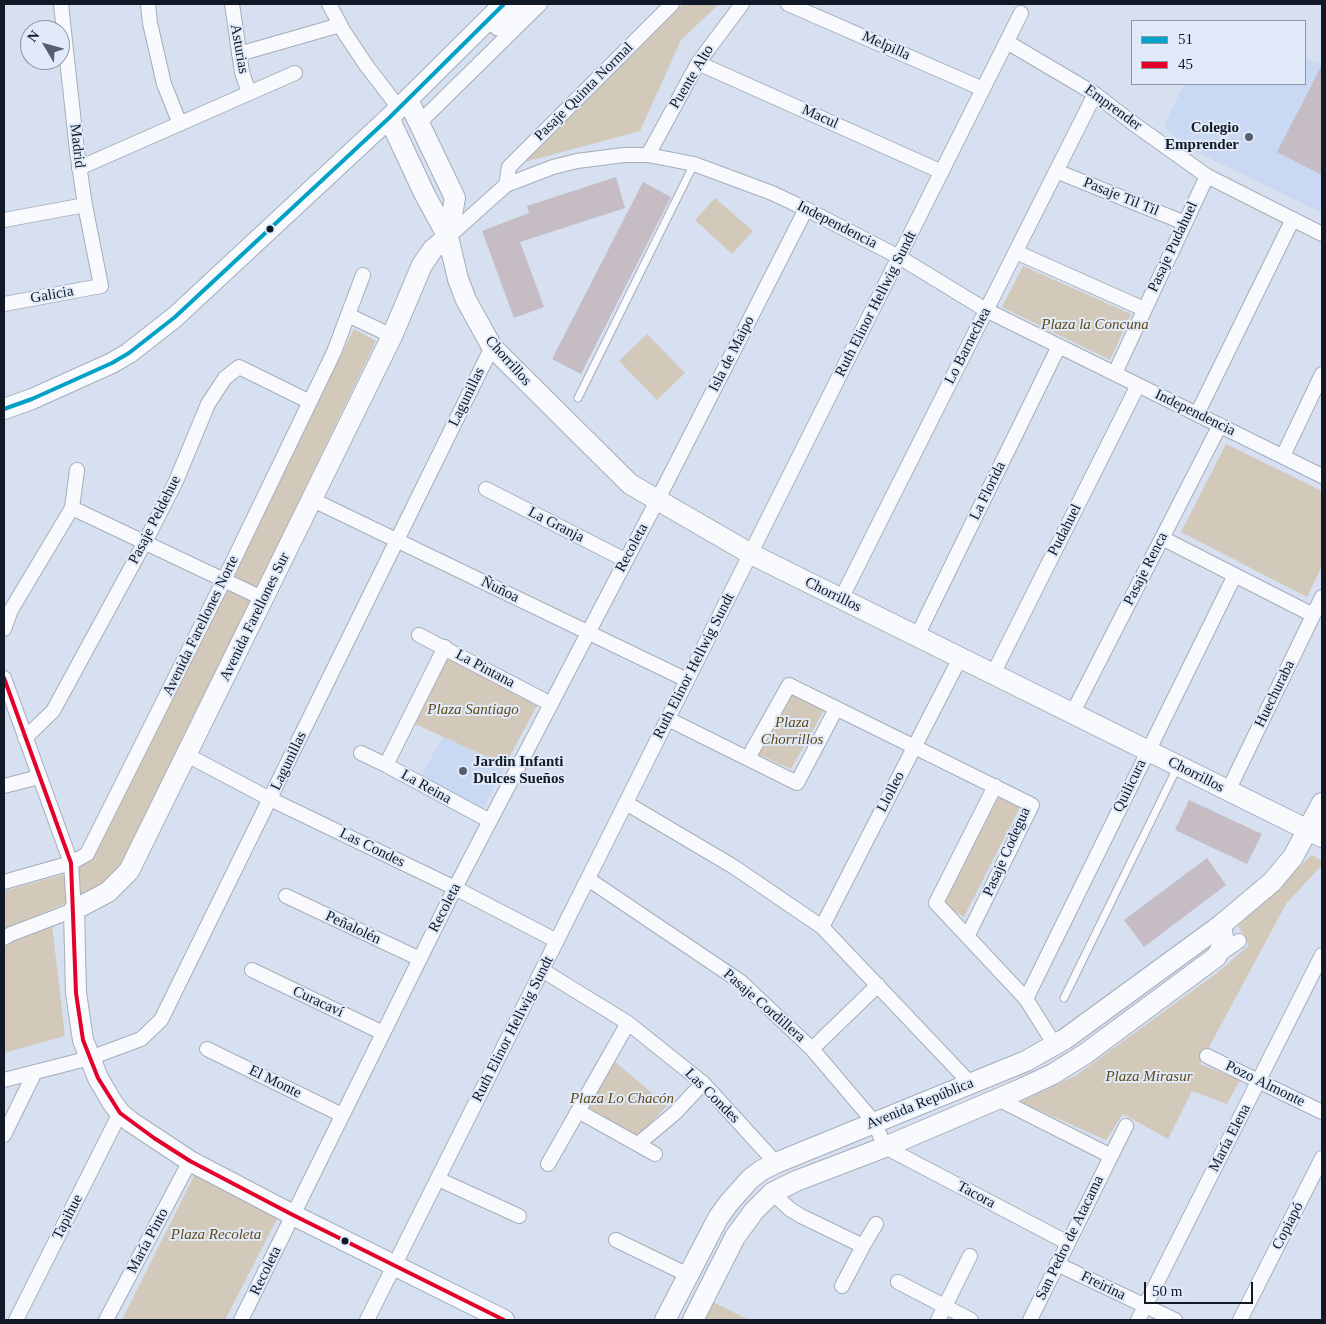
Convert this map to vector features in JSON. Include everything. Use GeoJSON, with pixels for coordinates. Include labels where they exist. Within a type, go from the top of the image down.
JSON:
{"type":"FeatureCollection","features":[{"type":"Feature","properties":{"kind":"street","name":"Madrid"},"geometry":{"type":"LineString","coordinates":[[61,4],[79,168],[101,286]]}},
{"type":"Feature","properties":{"kind":"street"},"geometry":{"type":"LineString","coordinates":[[148,4],[150,23],[164,84],[180,124]]}},
{"type":"Feature","properties":{"kind":"street","name":"Asturias"},"geometry":{"type":"LineString","coordinates":[[232,4],[242,72],[249,93]]}},
{"type":"Feature","properties":{"kind":"street"},"geometry":{"type":"LineString","coordinates":[[4,409],[32,399],[112,363],[129,353],[175,317],[305,197],[355,166],[404,115],[504,4]]}},
{"type":"Feature","properties":{"kind":"street"},"geometry":{"type":"LineString","coordinates":[[404,115],[521,4]]}},
{"type":"Feature","properties":{"kind":"street"},"geometry":{"type":"LineString","coordinates":[[404,115],[540,4]]}},
{"type":"Feature","properties":{"kind":"street","name":"Puente Alto"},"geometry":{"type":"LineString","coordinates":[[648,155],[698,63],[742,4]]}},
{"type":"Feature","properties":{"kind":"street","name":"Melpilla"},"geometry":{"type":"LineString","coordinates":[[788,4],[983,89]]}},
{"type":"Feature","properties":{"kind":"street"},"geometry":{"type":"LineString","coordinates":[[334,5],[340,25],[366,65],[404,115]]}},
{"type":"Feature","properties":{"kind":"street","name":"Pasaje Quinta Normal"},"geometry":{"type":"LineString","coordinates":[[506,185],[509,167],[665,6]]}},
{"type":"Feature","properties":{"kind":"street","name":"Ruth Elinor Hellwig Sundt"},"geometry":{"type":"LineString","coordinates":[[367,1320],[1022,12]]}},
{"type":"Feature","properties":{"kind":"street"},"geometry":{"type":"LineString","coordinates":[[239,54],[340,25]]}},
{"type":"Feature","properties":{"kind":"street","name":"Emprender"},"geometry":{"type":"LineString","coordinates":[[1007,42],[1095,94],[1207,176],[1322,234]]}},
{"type":"Feature","properties":{"kind":"street","name":"Macul"},"geometry":{"type":"LineString","coordinates":[[698,63],[942,172]]}},
{"type":"Feature","properties":{"kind":"street"},"geometry":{"type":"LineString","coordinates":[[79,168],[295,73]]}},
{"type":"Feature","properties":{"kind":"street","name":"Lo Barnechea"},"geometry":{"type":"LineString","coordinates":[[841,599],[1095,94]]}},
{"type":"Feature","properties":{"kind":"street","name":"Chorrillos"},"geometry":{"type":"LineString","coordinates":[[404,115],[425,195],[448,237],[456,272],[466,300],[492,348],[630,484],[751,554],[1315,834]]}},
{"type":"Feature","properties":{"kind":"street","name":"Independencia"},"geometry":{"type":"LineString","coordinates":[[448,237],[506,185],[529,175],[577,161],[600,157],[648,155],[694,164],[772,193],[806,209],[899,257],[986,310],[1322,476]]}},
{"type":"Feature","properties":{"kind":"street","name":"Pasaje Til Til"},"geometry":{"type":"LineString","coordinates":[[1056,171],[1185,222]]}},
{"type":"Feature","properties":{"kind":"street","name":"Pasaje Pudahuel"},"geometry":{"type":"LineString","coordinates":[[1115,373],[1207,176]]}},
{"type":"Feature","properties":{"kind":"street"},"geometry":{"type":"LineString","coordinates":[[4,220],[85,205]]}},
{"type":"Feature","properties":{"kind":"street","name":"Isla de Maipo"},"geometry":{"type":"LineString","coordinates":[[658,499],[806,209]]}},
{"type":"Feature","properties":{"kind":"street"},"geometry":{"type":"LineString","coordinates":[[1196,414],[1293,219]]}},
{"type":"Feature","properties":{"kind":"street","name":"Avenida Farellones Sur"},"geometry":{"type":"LineString","coordinates":[[4,938],[74,910],[108,892],[129,871],[313,500],[392,336],[422,265],[433,249],[448,237]]}},
{"type":"Feature","properties":{"kind":"street"},"geometry":{"type":"LineString","coordinates":[[1016,252],[1144,309]]}},
{"type":"Feature","properties":{"kind":"street","name":"Avenida Farellones Norte"},"geometry":{"type":"LineString","coordinates":[[4,882],[71,863],[87,854],[224,580],[334,352],[363,275]]}},
{"type":"Feature","properties":{"kind":"street","name":"Galicia"},"geometry":{"type":"LineString","coordinates":[[4,304],[101,286]]}},
{"type":"Feature","properties":{"kind":"street"},"geometry":{"type":"LineString","coordinates":[[348,315],[392,336]]}},
{"type":"Feature","properties":{"kind":"street","name":"La Florida"},"geometry":{"type":"LineString","coordinates":[[917,636],[1059,346]]}},
{"type":"Feature","properties":{"kind":"street","name":"Lagunillas"},"geometry":{"type":"LineString","coordinates":[[4,1080],[90,1058],[141,1039],[161,1020],[492,348]]}},
{"type":"Feature","properties":{"kind":"street","name":"Pasaje Peldehue"},"geometry":{"type":"LineString","coordinates":[[25,738],[53,711],[145,542],[176,481],[208,404],[225,378],[239,367],[310,402]]}},
{"type":"Feature","properties":{"kind":"street"},"geometry":{"type":"LineString","coordinates":[[1283,456],[1322,374]]}},
{"type":"Feature","properties":{"kind":"street","name":"Pudahuel"},"geometry":{"type":"LineString","coordinates":[[993,674],[1138,385]]}},
{"type":"Feature","properties":{"kind":"street","name":"Pasaje Renca"},"geometry":{"type":"LineString","coordinates":[[1072,714],[1220,425]]}},
{"type":"Feature","properties":{"kind":"street"},"geometry":{"type":"LineString","coordinates":[[4,629],[11,610],[72,508],[77,470]]}},
{"type":"Feature","properties":{"kind":"street","name":"La Granja"},"geometry":{"type":"LineString","coordinates":[[486,489],[625,560]]}},
{"type":"Feature","properties":{"kind":"street","name":"Recoleta"},"geometry":{"type":"LineString","coordinates":[[241,1320],[455,888],[658,499]]}},
{"type":"Feature","properties":{"kind":"street","name":"Ñuñoa"},"geometry":{"type":"LineString","coordinates":[[313,500],[687,680]]}},
{"type":"Feature","properties":{"kind":"street"},"geometry":{"type":"LineString","coordinates":[[72,508],[264,599]]}},
{"type":"Feature","properties":{"kind":"street"},"geometry":{"type":"LineString","coordinates":[[1162,538],[1313,615]]}},
{"type":"Feature","properties":{"kind":"street","name":"Quilicura"},"geometry":{"type":"LineString","coordinates":[[1026,999],[1235,574]]}},
{"type":"Feature","properties":{"kind":"street","name":"Huechuraba"},"geometry":{"type":"LineString","coordinates":[[1228,791],[1322,597]]}},
{"type":"Feature","properties":{"kind":"street","name":"La Pintana"},"geometry":{"type":"LineString","coordinates":[[419,635],[551,704]]}},
{"type":"Feature","properties":{"kind":"street"},"geometry":{"type":"LineString","coordinates":[[386,765],[444,647]]}},
{"type":"Feature","properties":{"kind":"street","name":"Llolleo"},"geometry":{"type":"LineString","coordinates":[[822,927],[960,658]]}},
{"type":"Feature","properties":{"kind":"street"},"geometry":{"type":"LineString","coordinates":[[4,678],[71,863],[78,1015],[83,1040],[98,1078],[120,1113],[190,1161],[293,1215],[504,1320]]}},
{"type":"Feature","properties":{"kind":"street","name":"Pasaje Codegua"},"geometry":{"type":"LineString","coordinates":[[748,758],[789,685],[1032,805],[968,935]]}},
{"type":"Feature","properties":{"kind":"street"},"geometry":{"type":"LineString","coordinates":[[668,719],[797,783],[836,709]]}},
{"type":"Feature","properties":{"kind":"street","name":"La Reina"},"geometry":{"type":"LineString","coordinates":[[361,753],[490,822]]}},
{"type":"Feature","properties":{"kind":"street","name":"Las Condes"},"geometry":{"type":"LineString","coordinates":[[187,755],[270,798],[455,888],[557,941]]}},
{"type":"Feature","properties":{"kind":"street"},"geometry":{"type":"LineString","coordinates":[[4,786],[39,777]]}},
{"type":"Feature","properties":{"kind":"street"},"geometry":{"type":"LineString","coordinates":[[995,786],[936,903],[1026,999],[1055,1045]]}},
{"type":"Feature","properties":{"kind":"street"},"geometry":{"type":"LineString","coordinates":[[626,803],[734,867],[822,927],[970,1084]]}},
{"type":"Feature","properties":{"kind":"street","name":"Avenida República"},"geometry":{"type":"LineString","coordinates":[[665,1320],[714,1224],[728,1204],[750,1179],[776,1163],[1026,1061],[1055,1045],[1221,925],[1272,882],[1315,834],[1322,803]]}},
{"type":"Feature","properties":{"kind":"street","name":"Pasaje Cordillera"},"geometry":{"type":"LineString","coordinates":[[588,879],[741,982],[812,1049],[874,1122],[885,1147]]}},
{"type":"Feature","properties":{"kind":"street","name":"Peñalolén"},"geometry":{"type":"LineString","coordinates":[[286,896],[420,960]]}},
{"type":"Feature","properties":{"kind":"street","name":"Avenida República"},"geometry":{"type":"LineString","coordinates":[[1213,960],[1223,945],[1221,925]]}},
{"type":"Feature","properties":{"kind":"street","name":"Avenida República"},"geometry":{"type":"LineString","coordinates":[[693,1320],[735,1237],[754,1211],[772,1193],[796,1181],[885,1147],[998,1099],[1067,1065],[1085,1054],[1239,940]]}},
{"type":"Feature","properties":{"kind":"street","name":"María Elena"},"geometry":{"type":"LineString","coordinates":[[1138,1320],[1322,955]]}},
{"type":"Feature","properties":{"kind":"street","name":"Curacaví"},"geometry":{"type":"LineString","coordinates":[[252,970],[383,1033]]}},
{"type":"Feature","properties":{"kind":"street","name":"Las Condes"},"geometry":{"type":"LineString","coordinates":[[542,970],[628,1023],[703,1083],[776,1163]]}},
{"type":"Feature","properties":{"kind":"street"},"geometry":{"type":"LineString","coordinates":[[812,1049],[878,985]]}},
{"type":"Feature","properties":{"kind":"street"},"geometry":{"type":"LineString","coordinates":[[1139,985],[1148,1008]]}},
{"type":"Feature","properties":{"kind":"street"},"geometry":{"type":"LineString","coordinates":[[548,1164],[628,1023]]}},
{"type":"Feature","properties":{"kind":"street","name":"El Monte"},"geometry":{"type":"LineString","coordinates":[[207,1049],[342,1115]]}},
{"type":"Feature","properties":{"kind":"street","name":"Pozo Almonte"},"geometry":{"type":"LineString","coordinates":[[1207,1056],[1322,1112]]}},
{"type":"Feature","properties":{"kind":"street"},"geometry":{"type":"LineString","coordinates":[[4,1135],[35,1072]]}},
{"type":"Feature","properties":{"kind":"street"},"geometry":{"type":"LineString","coordinates":[[638,1144],[675,1113],[703,1083]]}},
{"type":"Feature","properties":{"kind":"street"},"geometry":{"type":"LineString","coordinates":[[998,1099],[1111,1156]]}},
{"type":"Feature","properties":{"kind":"street"},"geometry":{"type":"LineString","coordinates":[[578,1111],[655,1154]]}},
{"type":"Feature","properties":{"kind":"street","name":"Tapihue"},"geometry":{"type":"LineString","coordinates":[[16,1320],[120,1113]]}},
{"type":"Feature","properties":{"kind":"street","name":"San Pedro de Atacama"},"geometry":{"type":"LineString","coordinates":[[1030,1320],[1126,1126]]}},
{"type":"Feature","properties":{"kind":"street","name":"Tacora"},"geometry":{"type":"LineString","coordinates":[[885,1147],[1068,1243]]}},
{"type":"Feature","properties":{"kind":"street","name":"Copiapó"},"geometry":{"type":"LineString","coordinates":[[1240,1320],[1322,1158]]}},
{"type":"Feature","properties":{"kind":"street","name":"María Pinto"},"geometry":{"type":"LineString","coordinates":[[106,1320],[190,1161]]}},
{"type":"Feature","properties":{"kind":"street"},"geometry":{"type":"LineString","coordinates":[[438,1179],[519,1216]]}},
{"type":"Feature","properties":{"kind":"street"},"geometry":{"type":"LineString","coordinates":[[772,1193],[791,1210],[801,1216],[863,1246]]}},
{"type":"Feature","properties":{"kind":"street"},"geometry":{"type":"LineString","coordinates":[[842,1286],[876,1224]]}},
{"type":"Feature","properties":{"kind":"street"},"geometry":{"type":"LineString","coordinates":[[616,1240],[688,1275]]}},
{"type":"Feature","properties":{"kind":"street"},"geometry":{"type":"LineString","coordinates":[[938,1320],[970,1256]]}},
{"type":"Feature","properties":{"kind":"street","name":"Freirina"},"geometry":{"type":"LineString","coordinates":[[1058,1264],[1175,1320]]}},
{"type":"Feature","properties":{"kind":"street"},"geometry":{"type":"LineString","coordinates":[[898,1282],[971,1320]]}},
{"type":"Feature","properties":{"kind":"lane"},"geometry":{"type":"LineString","coordinates":[[578,398],[694,164]]}},
{"type":"Feature","properties":{"kind":"lane"},"geometry":{"type":"LineString","coordinates":[[1064,998],[1178,766]]}},
{"type":"Feature","properties":{"kind":"shaded area","name":"Colegio Emprender"},"geometry":{"type":"Polygon","coordinates":[[[1306,59],[1322,64],[1322,213],[1187,147],[1164,126],[1184,85],[1306,85],[1306,59]]]}},
{"type":"Feature","properties":{"kind":"shaded area","name":"Jardin Infanti Dulces Sueños"},"geometry":{"type":"Polygon","coordinates":[[[443,737],[505,765],[483,809],[420,777],[443,737]]]}},
{"type":"Feature","properties":{"kind":"green space"},"geometry":{"type":"Polygon","coordinates":[[[683,4],[719,4],[681,40],[640,131],[525,162],[683,4]]]}},
{"type":"Feature","properties":{"kind":"green space"},"geometry":{"type":"Polygon","coordinates":[[[715,198],[753,231],[732,254],[695,220],[715,198]]]}},
{"type":"Feature","properties":{"kind":"green space","name":"Plaza la Concuna"},"geometry":{"type":"Polygon","coordinates":[[[1023,266],[1131,314],[1110,360],[1002,307],[1023,266]]]}},
{"type":"Feature","properties":{"kind":"green space"},"geometry":{"type":"Polygon","coordinates":[[[354,329],[376,341],[124,863],[106,886],[4,931],[4,891],[68,873],[90,857],[354,329]]]}},
{"type":"Feature","properties":{"kind":"green space"},"geometry":{"type":"Polygon","coordinates":[[[647,334],[685,373],[657,400],[619,361],[647,334]]]}},
{"type":"Feature","properties":{"kind":"green space"},"geometry":{"type":"Polygon","coordinates":[[[1226,444],[1322,491],[1322,566],[1307,597],[1181,532],[1226,444]]]}},
{"type":"Feature","properties":{"kind":"green space","name":"Plaza Santiago"},"geometry":{"type":"Polygon","coordinates":[[[446,657],[540,700],[505,765],[415,724],[446,657]]]}},
{"type":"Feature","properties":{"kind":"green space","name":"Plaza Chorrillos"},"geometry":{"type":"Polygon","coordinates":[[[791,694],[824,710],[791,769],[758,754],[791,694]]]}},
{"type":"Feature","properties":{"kind":"green space"},"geometry":{"type":"Polygon","coordinates":[[[997,797],[1020,807],[964,917],[941,903],[997,797]]]}},
{"type":"Feature","properties":{"kind":"green space","name":"Plaza Mirasur"},"geometry":{"type":"Polygon","coordinates":[[[1312,855],[1322,861],[1322,865],[1286,904],[1200,1064],[1240,1080],[1227,1104],[1192,1091],[1168,1139],[1123,1114],[1106,1140],[1020,1102],[1075,1076],[1217,973],[1249,945],[1238,926],[1312,855]]]}},
{"type":"Feature","properties":{"kind":"green space"},"geometry":{"type":"Polygon","coordinates":[[[52,925],[65,1036],[4,1053],[4,947],[52,925]]]}},
{"type":"Feature","properties":{"kind":"green space","name":"Plaza Lo Chacón"},"geometry":{"type":"Polygon","coordinates":[[[613,1060],[667,1106],[638,1136],[587,1107],[613,1060]]]}},
{"type":"Feature","properties":{"kind":"green space","name":"Plaza Recoleta"},"geometry":{"type":"Polygon","coordinates":[[[196,1172],[280,1213],[225,1320],[122,1320],[196,1172]]]}},
{"type":"Feature","properties":{"kind":"green space"},"geometry":{"type":"Polygon","coordinates":[[[713,1302],[749,1320],[704,1320],[713,1302]]]}},
{"type":"Feature","properties":{"kind":"building"},"geometry":{"type":"Polygon","coordinates":[[[1322,65],[1322,175],[1277,152],[1322,65]]]}},
{"type":"Feature","properties":{"kind":"building"},"geometry":{"type":"Polygon","coordinates":[[[616,177],[625,208],[520,242],[544,307],[514,318],[482,231],[529,213],[527,206],[616,177]]]}},
{"type":"Feature","properties":{"kind":"building"},"geometry":{"type":"Polygon","coordinates":[[[643,182],[671,197],[581,374],[552,359],[643,182]]]}},
{"type":"Feature","properties":{"kind":"building"},"geometry":{"type":"Polygon","coordinates":[[[1189,800],[1262,834],[1247,864],[1175,830],[1189,800]]]}},
{"type":"Feature","properties":{"kind":"building"},"geometry":{"type":"Polygon","coordinates":[[[1207,858],[1226,885],[1144,947],[1124,920],[1207,858]]]}},
{"type":"Feature","properties":{"kind":"transit line","name":"51"},"geometry":{"type":"LineString","coordinates":[[4,409],[32,399],[112,363],[129,353],[175,317],[389,118],[504,4]]}},
{"type":"Feature","properties":{"kind":"transit line","name":"45"},"geometry":{"type":"LineString","coordinates":[[4,678],[71,863],[76,993],[83,1040],[98,1078],[120,1113],[190,1161],[293,1215],[504,1320]]}},
{"type":"Feature","properties":{"kind":"place","name":"Colegio Emprender"},"geometry":{"type":"Point","coordinates":[1249,137]}},
{"type":"Feature","properties":{"kind":"place","name":"Jardin Infanti Dulces Sueños"},"geometry":{"type":"Point","coordinates":[463,771]}}]}
